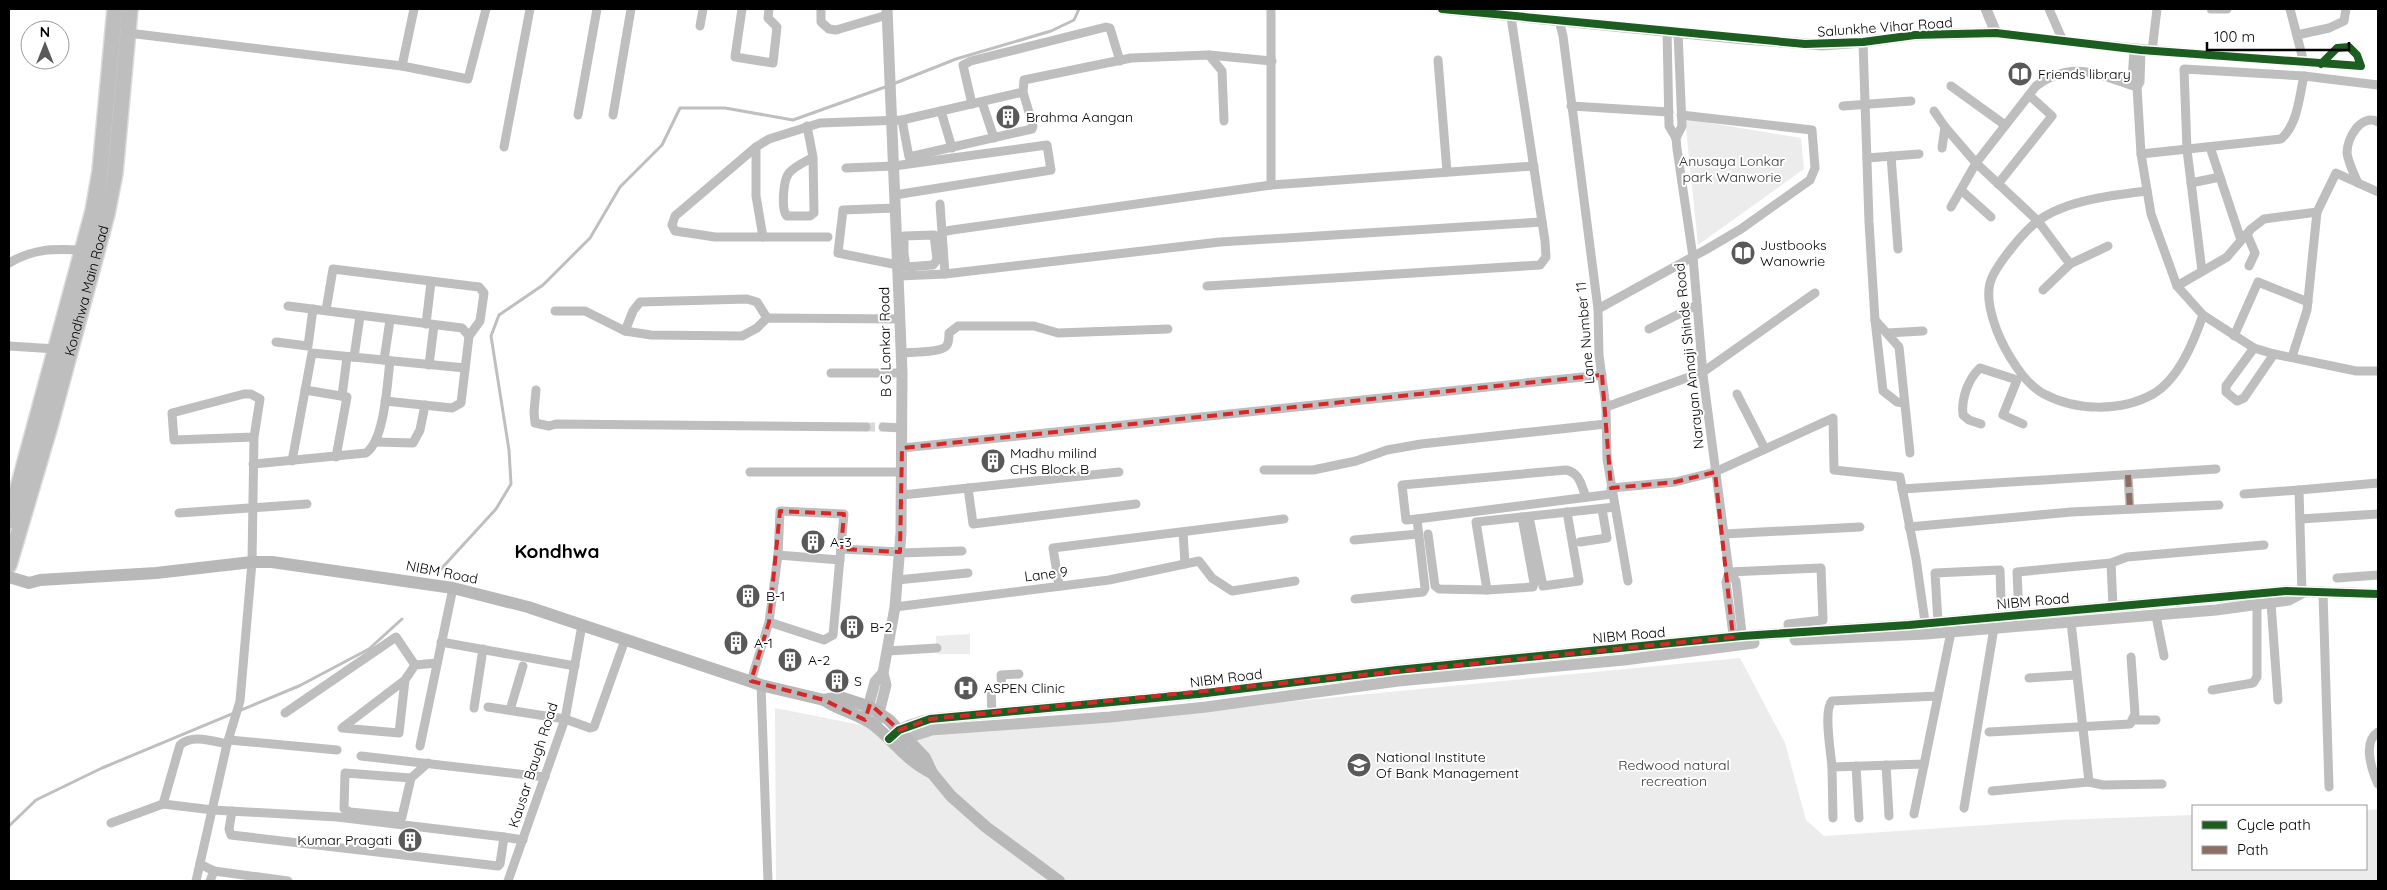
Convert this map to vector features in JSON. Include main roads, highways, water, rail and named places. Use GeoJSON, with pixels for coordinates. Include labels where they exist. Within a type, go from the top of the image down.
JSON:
{"type":"FeatureCollection","features":[{"type":"Feature","properties":{"kind":"main road","name":"Kondhwa Main Road"},"geometry":{"type":"LineString","coordinates":[[9,521],[93,211],[100,171],[115,9]]}},
{"type":"Feature","properties":{"kind":"main road","name":"Kondhwa Main Road"},"geometry":{"type":"LineString","coordinates":[[9,566],[50,426],[107,214],[115,173],[130,9]]}},
{"type":"Feature","properties":{"kind":"main road","name":"NIBM Road"},"geometry":{"type":"LineString","coordinates":[[9,577],[29,583],[40,580],[156,573],[252,562],[272,562],[453,588],[528,607],[756,683],[824,700],[836,708],[871,723],[898,739]]}},
{"type":"Feature","properties":{"kind":"main road"},"geometry":{"type":"LineString","coordinates":[[9,566],[40,580]]}},
{"type":"Feature","properties":{"kind":"main road","name":"NIBM Road"},"geometry":{"type":"LineString","coordinates":[[824,700],[840,697],[874,709],[898,739],[916,766],[932,773],[951,796],[986,827],[1059,881]]}},
{"type":"Feature","properties":{"kind":"waterway"},"geometry":{"type":"LineString","coordinates":[[893,84],[956,59],[1051,31],[1074,20],[1079,9]]}},
{"type":"Feature","properties":{"kind":"waterway"},"geometry":{"type":"LineString","coordinates":[[441,569],[496,509],[511,484],[509,450],[491,336],[499,315],[543,285],[590,238],[620,187],[662,145],[680,108],[725,108],[793,120],[888,86]]}},
{"type":"Feature","properties":{"kind":"waterway"},"geometry":{"type":"LineString","coordinates":[[9,826],[36,800],[102,768],[299,686],[369,649],[402,619]]}},
{"type":"Feature","properties":{"kind":"tunnel"},"geometry":{"type":"LineString","coordinates":[[866,427],[883,427]]}},
{"type":"Feature","properties":{"kind":"place","name":"Friends library"},"geometry":{"type":"Point","coordinates":[2020,74]}},
{"type":"Feature","properties":{"kind":"place","name":"Brahma Aangan"},"geometry":{"type":"Point","coordinates":[1008,117]}},
{"type":"Feature","properties":{"kind":"place","name":"Justbooks Wanowrie"},"geometry":{"type":"Point","coordinates":[1743,253]}},
{"type":"Feature","properties":{"kind":"place","name":"Madhu milind CHS Block B"},"geometry":{"type":"Point","coordinates":[993,461]}},
{"type":"Feature","properties":{"kind":"place","name":"A-3"},"geometry":{"type":"Point","coordinates":[813,542]}},
{"type":"Feature","properties":{"kind":"place","name":"B-1"},"geometry":{"type":"Point","coordinates":[748,596]}},
{"type":"Feature","properties":{"kind":"place","name":"B-2"},"geometry":{"type":"Point","coordinates":[852,627]}},
{"type":"Feature","properties":{"kind":"place","name":"A-1"},"geometry":{"type":"Point","coordinates":[736,643]}},
{"type":"Feature","properties":{"kind":"place","name":"A-2"},"geometry":{"type":"Point","coordinates":[790,660]}},
{"type":"Feature","properties":{"kind":"place","name":"S"},"geometry":{"type":"Point","coordinates":[837,681]}},
{"type":"Feature","properties":{"kind":"place","name":"ASPEN Clinic"},"geometry":{"type":"Point","coordinates":[966,688]}},
{"type":"Feature","properties":{"kind":"place","name":"National Institute Of Bank Management"},"geometry":{"type":"Point","coordinates":[1359,765]}},
{"type":"Feature","properties":{"kind":"place","name":"Kumar Pragati"},"geometry":{"type":"Point","coordinates":[410,840]}},
{"type":"Feature","properties":{"kind":"district","name":"Kondhwa"},"geometry":{"type":"Point","coordinates":[557,551]}},
{"type":"Feature","properties":{"kind":"park label","name":"Anusaya Lonkar park Wanworie"},"geometry":{"type":"Point","coordinates":[1732,170]}},
{"type":"Feature","properties":{"kind":"park label","name":"Redwood natural recreation"},"geometry":{"type":"Point","coordinates":[1674,774]}}]}
